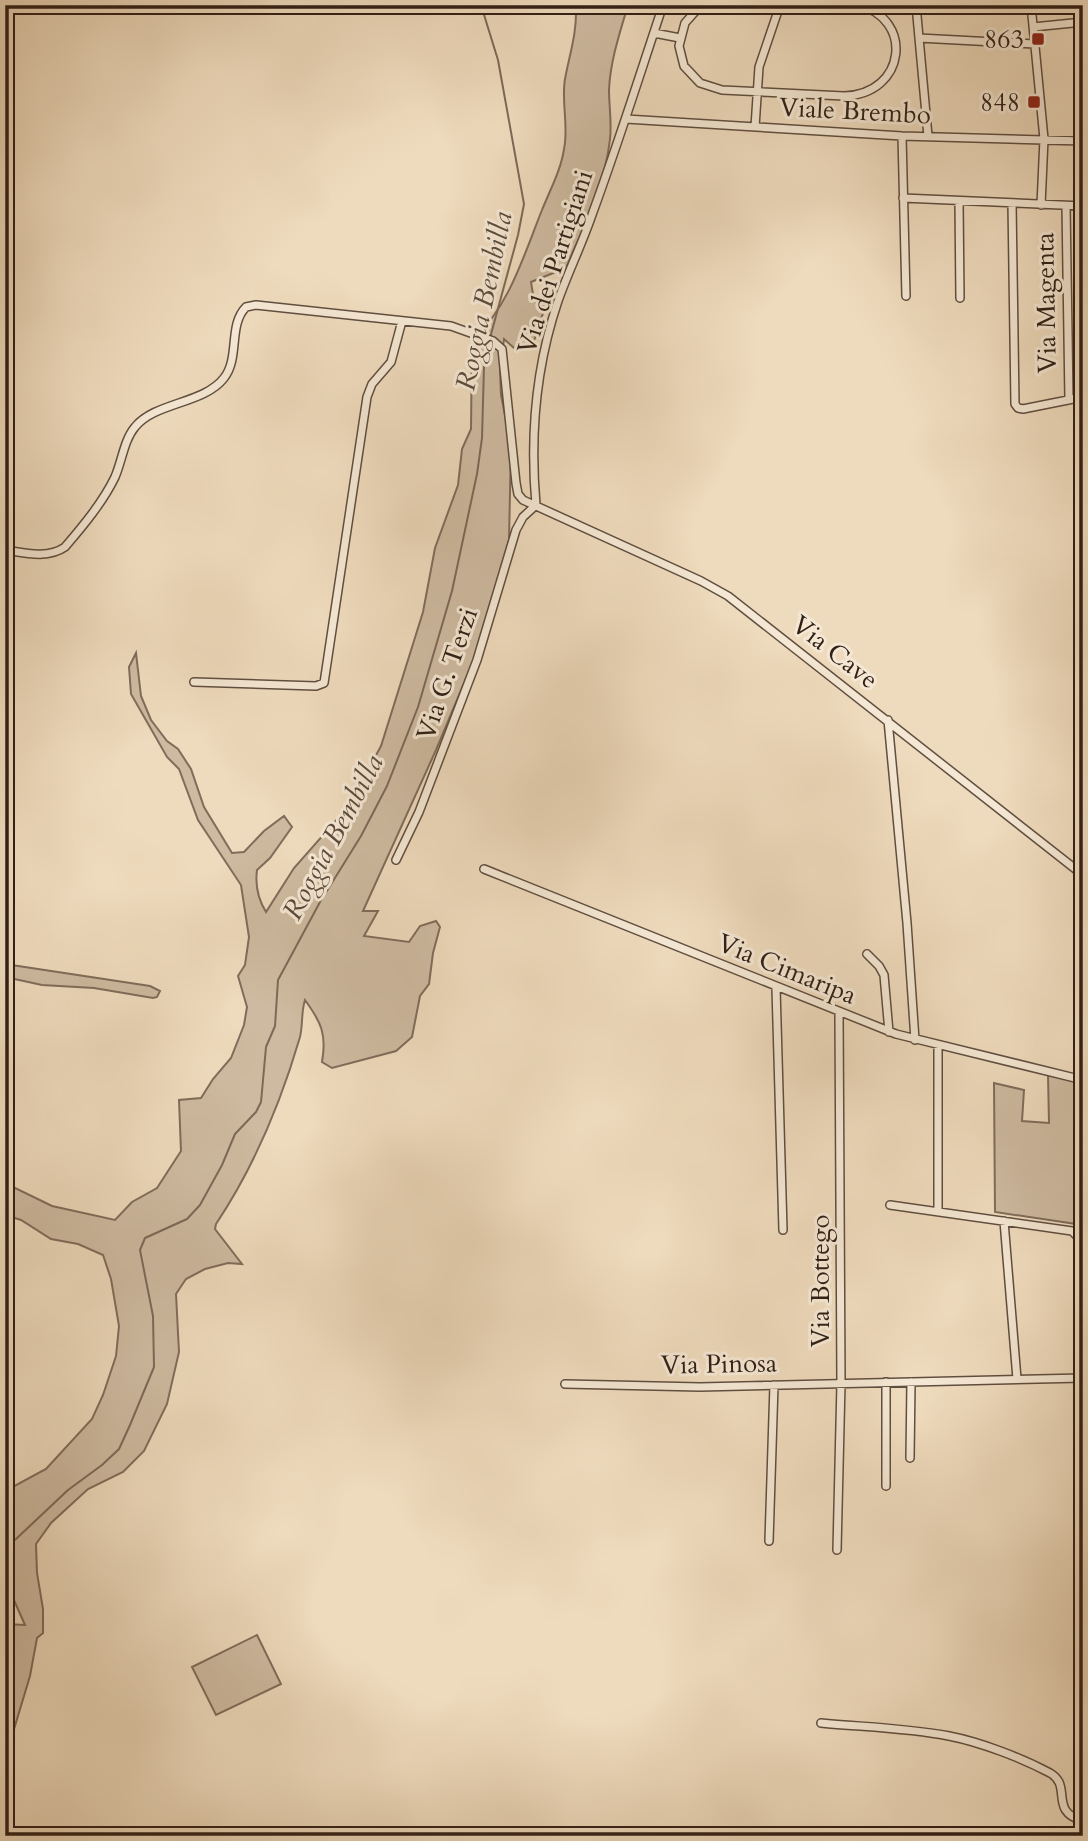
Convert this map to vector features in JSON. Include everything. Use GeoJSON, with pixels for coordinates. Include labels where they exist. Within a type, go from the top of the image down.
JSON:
{"type":"FeatureCollection","features":[{"type":"Feature","properties":{"kind":"street","name":"Via dei Partigiani"},"geometry":{"type":"LineString","coordinates":[[536,505],[533,446],[545,350],[558,302],[626,119],[663,5]]}},
{"type":"Feature","properties":{"kind":"street"},"geometry":{"type":"LineString","coordinates":[[701,5],[688,19],[680,38],[681,61],[700,83],[715,89],[853,95],[866,93],[879,86],[893,66],[896,55],[894,40],[881,17],[858,5]]}},
{"type":"Feature","properties":{"kind":"street"},"geometry":{"type":"LineString","coordinates":[[755,127],[761,58],[780,5]]}},
{"type":"Feature","properties":{"kind":"street"},"geometry":{"type":"LineString","coordinates":[[916,5],[928,136]]}},
{"type":"Feature","properties":{"kind":"street"},"geometry":{"type":"LineString","coordinates":[[1031,5],[1044,139],[1041,205]]}},
{"type":"Feature","properties":{"kind":"street"},"geometry":{"type":"LineString","coordinates":[[1033,27],[1083,22]]}},
{"type":"Feature","properties":{"kind":"street"},"geometry":{"type":"LineString","coordinates":[[654,33],[680,38]]}},
{"type":"Feature","properties":{"kind":"street"},"geometry":{"type":"LineString","coordinates":[[919,37],[1034,44]]}},
{"type":"Feature","properties":{"kind":"street","name":"Viale Brembo"},"geometry":{"type":"LineString","coordinates":[[626,119],[902,136],[1083,141]]}},
{"type":"Feature","properties":{"kind":"street"},"geometry":{"type":"LineString","coordinates":[[902,136],[906,296]]}},
{"type":"Feature","properties":{"kind":"street"},"geometry":{"type":"LineString","coordinates":[[903,198],[1083,206]]}},
{"type":"Feature","properties":{"kind":"street"},"geometry":{"type":"LineString","coordinates":[[959,201],[960,298]]}},
{"type":"Feature","properties":{"kind":"street"},"geometry":{"type":"LineString","coordinates":[[1012,203],[1013,397],[1016,405],[1023,409],[1083,397]]}},
{"type":"Feature","properties":{"kind":"street","name":"Via Magenta"},"geometry":{"type":"LineString","coordinates":[[1066,206],[1069,400]]}},
{"type":"Feature","properties":{"kind":"street"},"geometry":{"type":"LineString","coordinates":[[5,550],[48,554],[65,547],[109,487],[128,439],[138,424],[208,391],[224,379],[231,364],[240,316],[246,307],[256,305],[451,326],[500,345],[517,489],[523,500],[536,505]]}},
{"type":"Feature","properties":{"kind":"street"},"geometry":{"type":"LineString","coordinates":[[194,682],[316,686],[324,683],[367,395],[372,384],[391,362],[402,321]]}},
{"type":"Feature","properties":{"kind":"street","name":"Via Cave"},"geometry":{"type":"LineString","coordinates":[[536,505],[722,592],[1083,875]]}},
{"type":"Feature","properties":{"kind":"street","name":"Via G. Terzi"},"geometry":{"type":"LineString","coordinates":[[396,860],[423,801],[477,660],[516,530],[523,517],[536,505]]}},
{"type":"Feature","properties":{"kind":"street"},"geometry":{"type":"LineString","coordinates":[[888,720],[915,1040]]}},
{"type":"Feature","properties":{"kind":"street","name":"Via Cimaripa"},"geometry":{"type":"LineString","coordinates":[[484,869],[889,1031],[938,1046],[1083,1080]]}},
{"type":"Feature","properties":{"kind":"street"},"geometry":{"type":"LineString","coordinates":[[867,954],[879,966],[884,977],[889,1031]]}},
{"type":"Feature","properties":{"kind":"street"},"geometry":{"type":"LineString","coordinates":[[776,988],[783,1230]]}},
{"type":"Feature","properties":{"kind":"street","name":"Via Bottego"},"geometry":{"type":"LineString","coordinates":[[837,1550],[841,1383],[839,1013]]}},
{"type":"Feature","properties":{"kind":"street"},"geometry":{"type":"LineString","coordinates":[[938,1046],[938,1211]]}},
{"type":"Feature","properties":{"kind":"street"},"geometry":{"type":"LineString","coordinates":[[890,1205],[1072,1231],[1080,1239],[1083,1256]]}},
{"type":"Feature","properties":{"kind":"street"},"geometry":{"type":"LineString","coordinates":[[1004,1221],[1017,1379]]}},
{"type":"Feature","properties":{"kind":"street","name":"Via Pinosa"},"geometry":{"type":"LineString","coordinates":[[565,1384],[688,1387],[1083,1378]]}},
{"type":"Feature","properties":{"kind":"street"},"geometry":{"type":"LineString","coordinates":[[886,1382],[886,1486]]}},
{"type":"Feature","properties":{"kind":"street"},"geometry":{"type":"LineString","coordinates":[[909,1458],[911,1382]]}},
{"type":"Feature","properties":{"kind":"street"},"geometry":{"type":"LineString","coordinates":[[769,1541],[774,1385]]}},
{"type":"Feature","properties":{"kind":"street"},"geometry":{"type":"LineString","coordinates":[[821,1723],[944,1735],[1012,1757],[1055,1777],[1060,1783],[1065,1811],[1083,1821]]}},
{"type":"Feature","properties":{"kind":"shaded area"},"geometry":{"type":"Polygon","coordinates":[[[576,5],[628,5],[611,69],[611,133],[604,173],[566,268],[531,282],[534,301],[545,307],[533,344],[514,348],[504,339],[500,370],[501,395],[511,446],[509,540],[475,657],[363,911],[378,911],[364,936],[409,942],[420,926],[436,921],[440,927],[429,984],[420,996],[412,1037],[396,1051],[332,1068],[322,1062],[323,1036],[315,1015],[305,1000],[300,1037],[275,1110],[254,1157],[216,1224],[215,1229],[242,1264],[228,1263],[205,1269],[186,1279],[176,1294],[179,1352],[167,1404],[144,1451],[123,1472],[88,1489],[51,1523],[36,1544],[43,1633],[37,1638],[30,1676],[5,1759],[5,1656],[8,1644],[5,1640],[5,1624],[25,1625],[5,1580],[5,1491],[46,1469],[92,1419],[116,1356],[119,1326],[111,1279],[103,1255],[78,1244],[51,1239],[21,1220],[5,1215],[5,1183],[52,1206],[115,1220],[132,1202],[157,1188],[181,1151],[179,1100],[201,1098],[231,1058],[244,1025],[247,1007],[238,976],[245,965],[249,937],[241,885],[198,820],[179,769],[167,757],[131,694],[129,667],[136,653],[141,696],[151,720],[167,741],[178,749],[191,769],[204,807],[232,853],[244,852],[264,831],[284,816],[292,827],[270,858],[257,870],[258,892],[266,912],[294,868],[348,807],[381,746],[423,612],[435,548],[458,485],[462,449],[471,429],[472,341],[496,312],[514,280],[563,157],[566,132],[564,88],[574,34],[576,5]]]}},
{"type":"Feature","properties":{"kind":"shaded area"},"geometry":{"type":"Polygon","coordinates":[[[5,964],[150,986],[160,991],[157,997],[153,998],[94,988],[42,985],[5,977],[5,964]]]}},
{"type":"Feature","properties":{"kind":"shaded area"},"geometry":{"type":"Polygon","coordinates":[[[1048,1075],[1083,1083],[1083,1225],[995,1212],[994,1083],[1024,1090],[1022,1121],[1049,1123],[1048,1075]]]}},
{"type":"Feature","properties":{"kind":"shaded area"},"geometry":{"type":"Polygon","coordinates":[[[257,1635],[281,1684],[216,1715],[192,1667],[257,1635]]]}},
{"type":"Feature","properties":{"kind":"waterway","name":"Roggia Bembilla"},"geometry":{"type":"LineString","coordinates":[[481,5],[498,60],[524,204],[490,338]]}},
{"type":"Feature","properties":{"kind":"waterway","name":"Roggia Bembilla"},"geometry":{"type":"LineString","coordinates":[[5,1547],[68,1490],[119,1449],[154,1367],[153,1316],[140,1250],[145,1238],[187,1219],[200,1205],[235,1134],[256,1112],[261,1102],[266,1047],[275,1026],[278,980],[387,786],[418,707],[452,591],[477,474],[482,438],[484,366],[489,343]]}},
{"type":"Feature","properties":{"kind":"place","name":"863"},"geometry":{"type":"Point","coordinates":[1038,39]}},
{"type":"Feature","properties":{"kind":"place","name":"848"},"geometry":{"type":"Point","coordinates":[1034,102]}}]}
